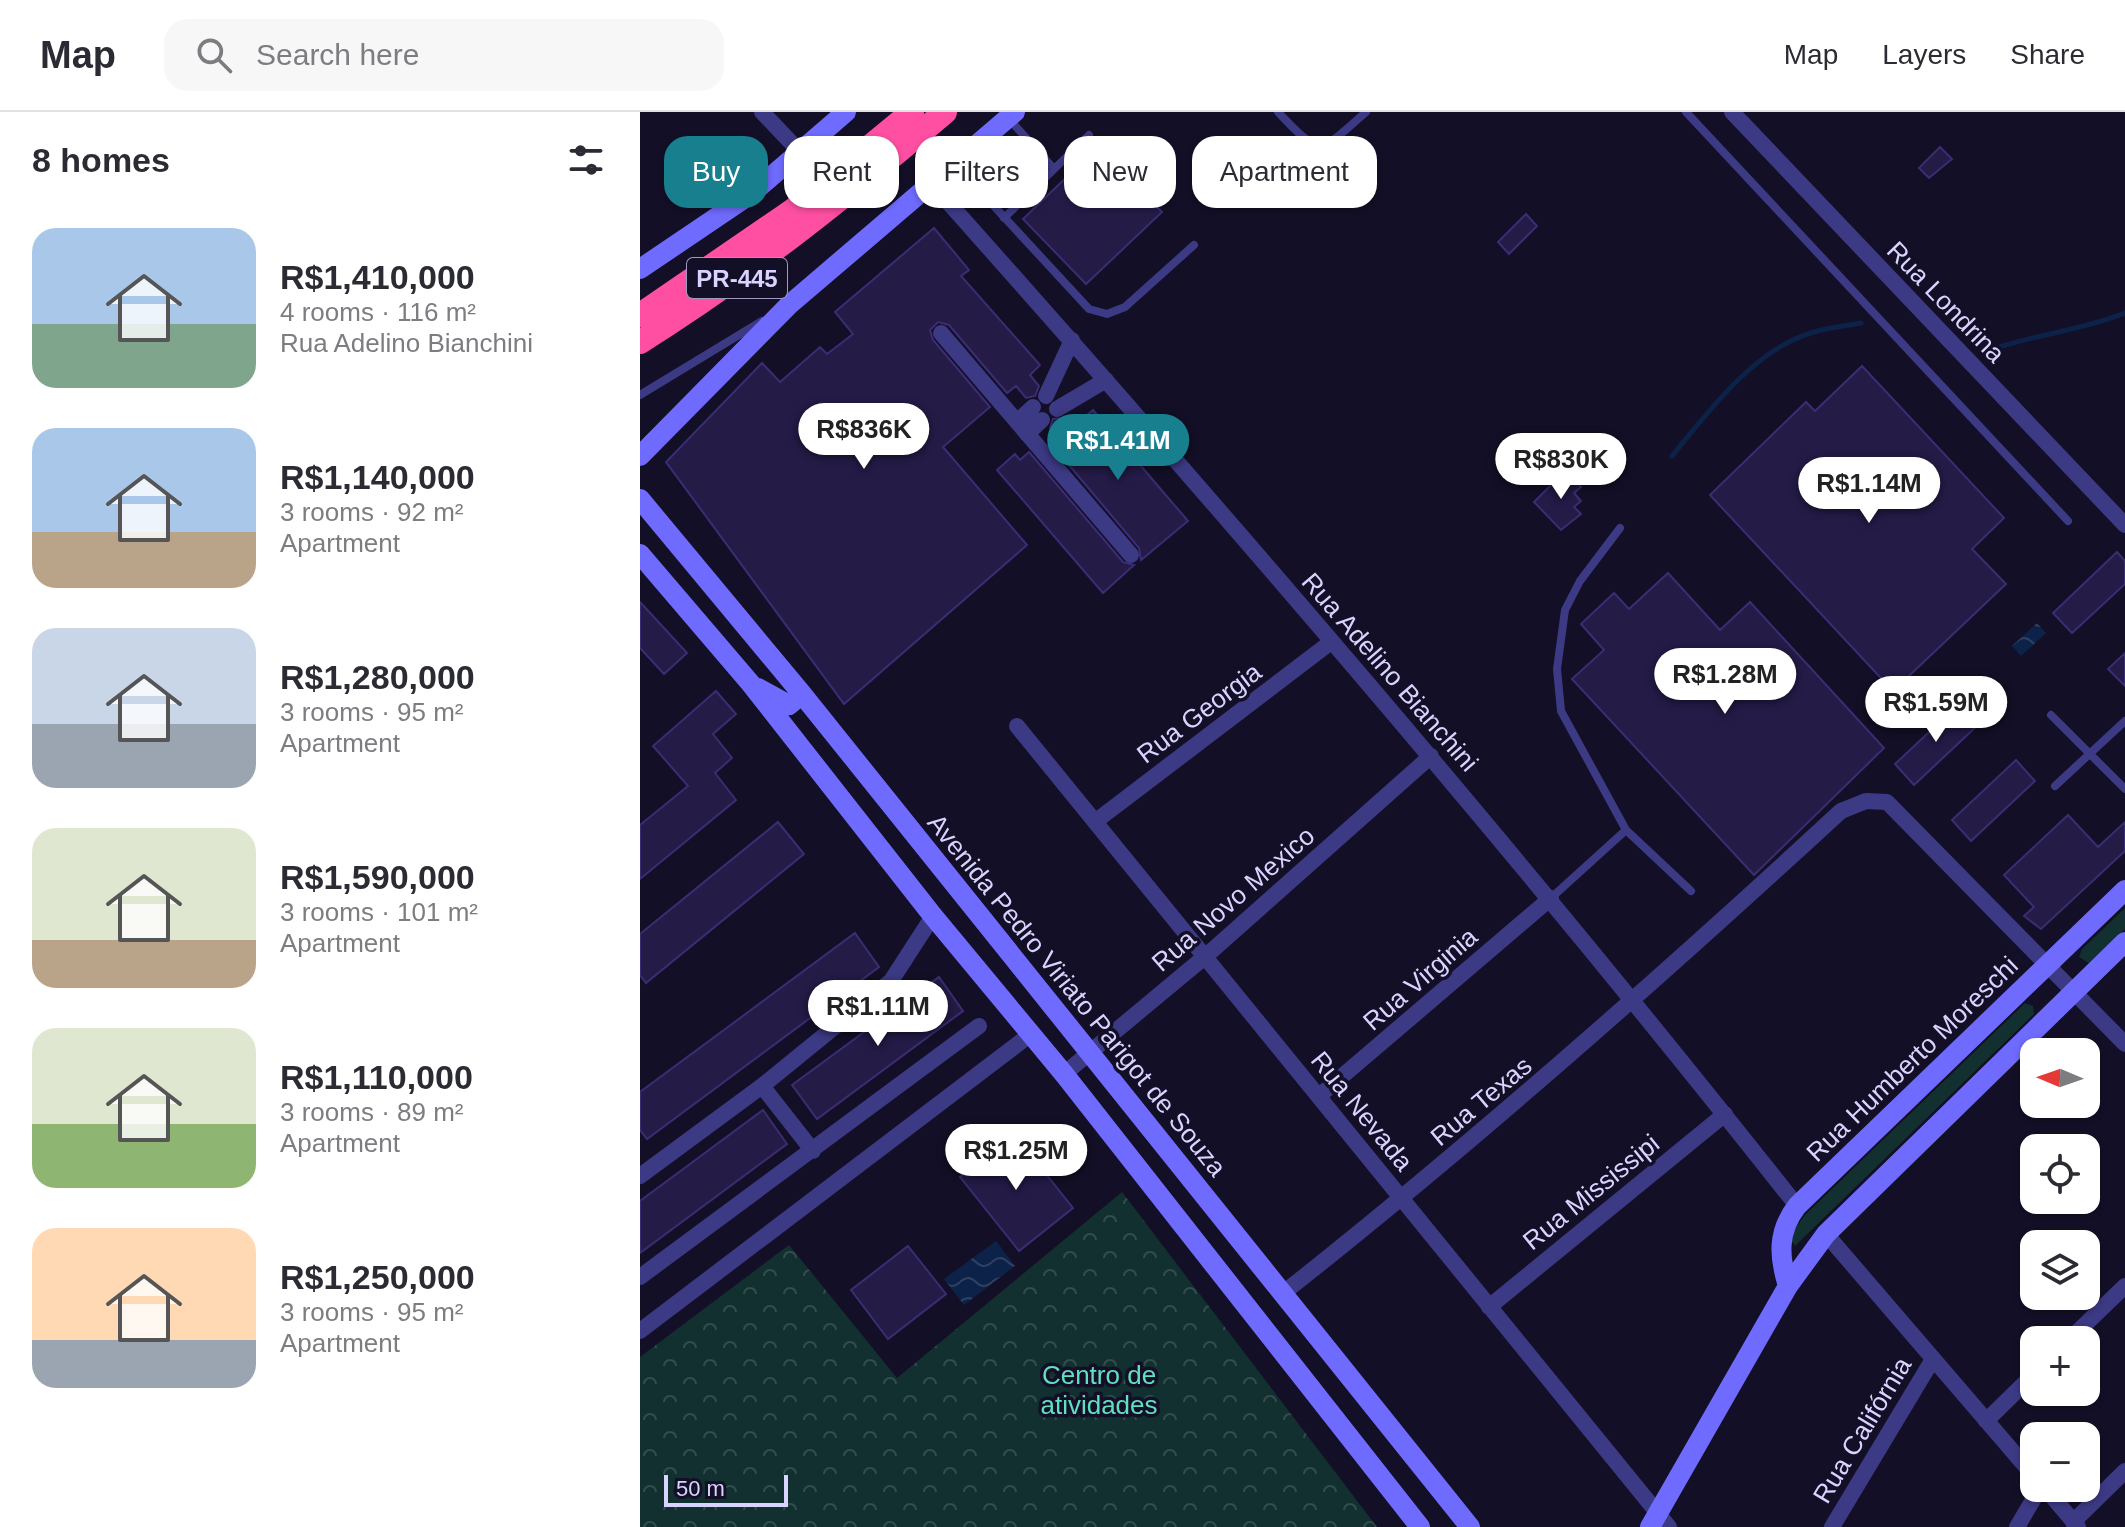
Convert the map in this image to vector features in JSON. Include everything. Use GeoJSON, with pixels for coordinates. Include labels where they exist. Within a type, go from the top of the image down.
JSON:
{"type":"FeatureCollection","features":[{"type":"Feature","properties":{"kind":"highway","name":"PR-445"},"geometry":{"type":"LineString","coordinates":[[640,315],[792,211],[912,112]]}},
{"type":"Feature","properties":{"kind":"highway","name":"PR-445"},"geometry":{"type":"LineString","coordinates":[[640,342],[700,304],[830,209],[945,112]]}},
{"type":"Feature","properties":{"kind":"street"},"geometry":{"type":"LineString","coordinates":[[762,112],[785,136]]}},
{"type":"Feature","properties":{"kind":"street"},"geometry":{"type":"LineString","coordinates":[[818,136],[846,112]]}},
{"type":"Feature","properties":{"kind":"street","name":"Rua Londrina"},"geometry":{"type":"LineString","coordinates":[[1732,112],[2125,525]]}},
{"type":"Feature","properties":{"kind":"street"},"geometry":{"type":"LineString","coordinates":[[987,136],[1012,115]]}},
{"type":"Feature","properties":{"kind":"street"},"geometry":{"type":"LineString","coordinates":[[640,269],[751,194],[784,166]]}},
{"type":"Feature","properties":{"kind":"street"},"geometry":{"type":"LineString","coordinates":[[640,456],[789,305],[915,197]]}},
{"type":"Feature","properties":{"kind":"street","name":"Rua Adelino Bianchini"},"geometry":{"type":"LineString","coordinates":[[953,208],[1072,340],[1431,756],[1551,898],[1797,1206]]}},
{"type":"Feature","properties":{"kind":"street"},"geometry":{"type":"LineString","coordinates":[[941,333],[1131,555]]}},
{"type":"Feature","properties":{"kind":"street"},"geometry":{"type":"LineString","coordinates":[[1072,340],[1052,402],[1106,380]]}},
{"type":"Feature","properties":{"kind":"street"},"geometry":{"type":"LineString","coordinates":[[1022,428],[1038,413]]}},
{"type":"Feature","properties":{"kind":"street","name":"Avenida Pedro Viriato Parigot de Souza"},"geometry":{"type":"LineString","coordinates":[[640,499],[1091,1051],[1470,1527]]}},
{"type":"Feature","properties":{"kind":"street"},"geometry":{"type":"LineString","coordinates":[[640,554],[751,684],[933,916],[1064,1074],[1420,1527]]}},
{"type":"Feature","properties":{"kind":"street","name":"Rua Georgia"},"geometry":{"type":"LineString","coordinates":[[1096,821],[1331,642]]}},
{"type":"Feature","properties":{"kind":"street"},"geometry":{"type":"LineString","coordinates":[[751,684],[789,705],[802,694]]}},
{"type":"Feature","properties":{"kind":"street","name":"Rua Nevada"},"geometry":{"type":"LineString","coordinates":[[1017,726],[1207,955],[1659,1523]]}},
{"type":"Feature","properties":{"kind":"street","name":"Rua Novo Mexico"},"geometry":{"type":"LineString","coordinates":[[1064,1074],[1207,955],[1431,756]]}},
{"type":"Feature","properties":{"kind":"street","name":"Rua Texas"},"geometry":{"type":"LineString","coordinates":[[1282,1294],[1402,1199],[1634,1002],[1841,811],[1866,801],[1887,802],[2125,1044]]}},
{"type":"Feature","properties":{"kind":"street","name":"Rua Humberto Moreschi"},"geometry":{"type":"LineString","coordinates":[[1788,1286],[1779,1257],[1784,1227],[1797,1206],[2125,890]]}},
{"type":"Feature","properties":{"kind":"street","name":"Rua Virginia"},"geometry":{"type":"LineString","coordinates":[[1319,1096],[1551,898]]}},
{"type":"Feature","properties":{"kind":"street"},"geometry":{"type":"LineString","coordinates":[[640,1176],[762,1086],[891,981],[933,916]]}},
{"type":"Feature","properties":{"kind":"street"},"geometry":{"type":"LineString","coordinates":[[1659,1523],[1788,1286],[1826,1234],[2125,942]]}},
{"type":"Feature","properties":{"kind":"street"},"geometry":{"type":"LineString","coordinates":[[640,1277],[979,1026]]}},
{"type":"Feature","properties":{"kind":"street"},"geometry":{"type":"LineString","coordinates":[[640,1331],[1031,1034]]}},
{"type":"Feature","properties":{"kind":"street"},"geometry":{"type":"LineString","coordinates":[[762,1086],[813,1151]]}},
{"type":"Feature","properties":{"kind":"street","name":"Rua Mississipi"},"geometry":{"type":"LineString","coordinates":[[1489,1307],[1725,1114]]}},
{"type":"Feature","properties":{"kind":"street"},"geometry":{"type":"LineString","coordinates":[[1826,1234],[2020,1460]]}},
{"type":"Feature","properties":{"kind":"street"},"geometry":{"type":"LineString","coordinates":[[2084,1326],[2125,1286]]}},
{"type":"Feature","properties":{"kind":"street","name":"Rua Califórnia"},"geometry":{"type":"LineString","coordinates":[[1832,1527],[1933,1359]]}},
{"type":"Feature","properties":{"kind":"street"},"geometry":{"type":"LineString","coordinates":[[1986,1421],[2020,1388]]}},
{"type":"Feature","properties":{"kind":"street"},"geometry":{"type":"LineString","coordinates":[[2055,1502],[2076,1524],[2125,1471]]}},
{"type":"Feature","properties":{"kind":"street"},"geometry":{"type":"LineString","coordinates":[[2017,1527],[2033,1502]]}},
{"type":"Feature","properties":{"kind":"lane"},"geometry":{"type":"LineString","coordinates":[[1278,112],[1306,142],[1318,147],[1331,143],[1366,112]]}},
{"type":"Feature","properties":{"kind":"lane"},"geometry":{"type":"LineString","coordinates":[[1686,112],[2068,521]]}},
{"type":"Feature","properties":{"kind":"lane"},"geometry":{"type":"LineString","coordinates":[[1012,115],[1054,169]]}},
{"type":"Feature","properties":{"kind":"lane"},"geometry":{"type":"LineString","coordinates":[[1004,218],[1089,135]]}},
{"type":"Feature","properties":{"kind":"lane"},"geometry":{"type":"LineString","coordinates":[[995,208],[1089,309],[1107,314],[1125,307],[1194,245]]}},
{"type":"Feature","properties":{"kind":"lane"},"geometry":{"type":"LineString","coordinates":[[640,395],[789,305]]}},
{"type":"Feature","properties":{"kind":"lane"},"geometry":{"type":"LineString","coordinates":[[1620,528],[1580,581],[1565,610],[1557,669],[1561,711],[1626,830],[1691,891]]}},
{"type":"Feature","properties":{"kind":"lane"},"geometry":{"type":"LineString","coordinates":[[2051,715],[2125,789]]}},
{"type":"Feature","properties":{"kind":"lane"},"geometry":{"type":"LineString","coordinates":[[2055,786],[2125,721]]}},
{"type":"Feature","properties":{"kind":"lane"},"geometry":{"type":"LineString","coordinates":[[1551,898],[1626,830]]}},
{"type":"Feature","properties":{"kind":"green space"},"geometry":{"type":"Polygon","coordinates":[[[2125,908],[2125,929],[2089,963],[2079,957],[2082,949],[2125,908]]]}},
{"type":"Feature","properties":{"kind":"green space"},"geometry":{"type":"Polygon","coordinates":[[[2025,1003],[2033,1006],[2034,1014],[1795,1246],[1789,1237],[1805,1215],[2025,1003]]]}},
{"type":"Feature","properties":{"kind":"green space","name":"Centro de atividades"},"geometry":{"type":"Polygon","coordinates":[[[1122,1192],[1377,1527],[640,1527],[640,1357],[789,1245],[897,1378],[1122,1192]]]}},
{"type":"Feature","properties":{"kind":"water"},"geometry":{"type":"Polygon","coordinates":[[[2037,623],[2046,633],[2021,656],[2012,646],[2037,623]]]}},
{"type":"Feature","properties":{"kind":"water"},"geometry":{"type":"Polygon","coordinates":[[[996,1241],[1015,1266],[964,1305],[944,1279],[996,1241]]]}},
{"type":"Feature","properties":{"kind":"building"},"geometry":{"type":"Polygon","coordinates":[[[1940,147],[1952,159],[1929,178],[1919,168],[1940,147]]]}},
{"type":"Feature","properties":{"kind":"building"},"geometry":{"type":"Polygon","coordinates":[[[1064,180],[1064,208],[1158,208],[1162,212],[1086,284],[1023,219],[1034,208],[1048,208],[1048,195],[1064,180]]]}},
{"type":"Feature","properties":{"kind":"building"},"geometry":{"type":"Polygon","coordinates":[[[1526,214],[1537,226],[1509,254],[1498,242],[1526,214]]]}},
{"type":"Feature","properties":{"kind":"building"},"geometry":{"type":"Polygon","coordinates":[[[934,228],[969,270],[961,276],[1040,365],[1030,375],[1039,386],[1035,396],[1026,398],[1016,386],[1007,393],[949,325],[938,322],[930,330],[933,340],[990,407],[943,447],[1027,545],[844,704],[666,462],[762,363],[780,382],[820,347],[827,354],[853,334],[835,312],[934,228]]]}},
{"type":"Feature","properties":{"kind":"building"},"geometry":{"type":"Polygon","coordinates":[[[1862,366],[2004,518],[1972,549],[2006,584],[1893,691],[1710,495],[1806,402],[1815,411],[1862,366]]]}},
{"type":"Feature","properties":{"kind":"building"},"geometry":{"type":"Polygon","coordinates":[[[1093,410],[1188,521],[1141,560],[1139,548],[1052,445],[1060,438],[1050,428],[1053,419],[1064,418],[1072,428],[1093,410]]]}},
{"type":"Feature","properties":{"kind":"building"},"geometry":{"type":"Polygon","coordinates":[[[1029,452],[1123,562],[1134,565],[1103,593],[997,470],[1015,454],[1020,460],[1029,452]]]}},
{"type":"Feature","properties":{"kind":"building"},"geometry":{"type":"Polygon","coordinates":[[[1565,471],[1581,487],[1574,493],[1581,501],[1574,507],[1581,514],[1561,530],[1534,502],[1565,471]]]}},
{"type":"Feature","properties":{"kind":"building"},"geometry":{"type":"Polygon","coordinates":[[[2117,552],[2125,561],[2125,584],[2072,633],[2053,613],[2117,552]]]}},
{"type":"Feature","properties":{"kind":"building"},"geometry":{"type":"Polygon","coordinates":[[[1668,573],[1720,630],[1750,602],[1884,748],[1754,875],[1572,679],[1604,650],[1581,624],[1614,593],[1629,609],[1668,573]]]}},
{"type":"Feature","properties":{"kind":"building"},"geometry":{"type":"Polygon","coordinates":[[[640,602],[687,653],[664,674],[640,648],[640,602]]]}},
{"type":"Feature","properties":{"kind":"building"},"geometry":{"type":"Polygon","coordinates":[[[2125,653],[2125,686],[2108,669],[2125,653]]]}},
{"type":"Feature","properties":{"kind":"building"},"geometry":{"type":"Polygon","coordinates":[[[716,691],[736,714],[713,734],[732,758],[715,773],[736,800],[640,879],[640,825],[688,786],[653,746],[716,691]]]}},
{"type":"Feature","properties":{"kind":"building"},"geometry":{"type":"Polygon","coordinates":[[[1959,704],[1978,725],[1914,785],[1895,764],[1959,704]]]}},
{"type":"Feature","properties":{"kind":"building"},"geometry":{"type":"Polygon","coordinates":[[[2016,760],[2035,781],[1971,841],[1952,820],[2016,760]]]}},
{"type":"Feature","properties":{"kind":"building"},"geometry":{"type":"Polygon","coordinates":[[[2068,815],[2098,847],[2125,822],[2125,851],[2041,929],[2024,916],[2034,907],[2004,875],[2068,815]]]}},
{"type":"Feature","properties":{"kind":"building"},"geometry":{"type":"Polygon","coordinates":[[[778,822],[804,854],[646,983],[640,975],[640,934],[778,822]]]}},
{"type":"Feature","properties":{"kind":"building"},"geometry":{"type":"Polygon","coordinates":[[[855,933],[879,967],[647,1139],[640,1130],[640,1092],[855,933]]]}},
{"type":"Feature","properties":{"kind":"building"},"geometry":{"type":"Polygon","coordinates":[[[939,977],[963,1011],[817,1119],[792,1085],[939,977]]]}},
{"type":"Feature","properties":{"kind":"building"},"geometry":{"type":"Polygon","coordinates":[[[763,1110],[787,1144],[640,1253],[640,1201],[763,1110]]]}},
{"type":"Feature","properties":{"kind":"building"},"geometry":{"type":"Polygon","coordinates":[[[1014,1134],[1073,1208],[1019,1251],[960,1177],[1014,1134]]]}},
{"type":"Feature","properties":{"kind":"building"},"geometry":{"type":"Polygon","coordinates":[[[908,1246],[946,1294],[888,1339],[851,1290],[908,1246]]]}},
{"type":"Feature","properties":{"kind":"waterway"},"geometry":{"type":"LineString","coordinates":[[1999,347],[2125,313]]}},
{"type":"Feature","properties":{"kind":"waterway"},"geometry":{"type":"LineString","coordinates":[[1672,456],[1734,384],[1771,353],[1811,333],[1861,323]]}}]}
